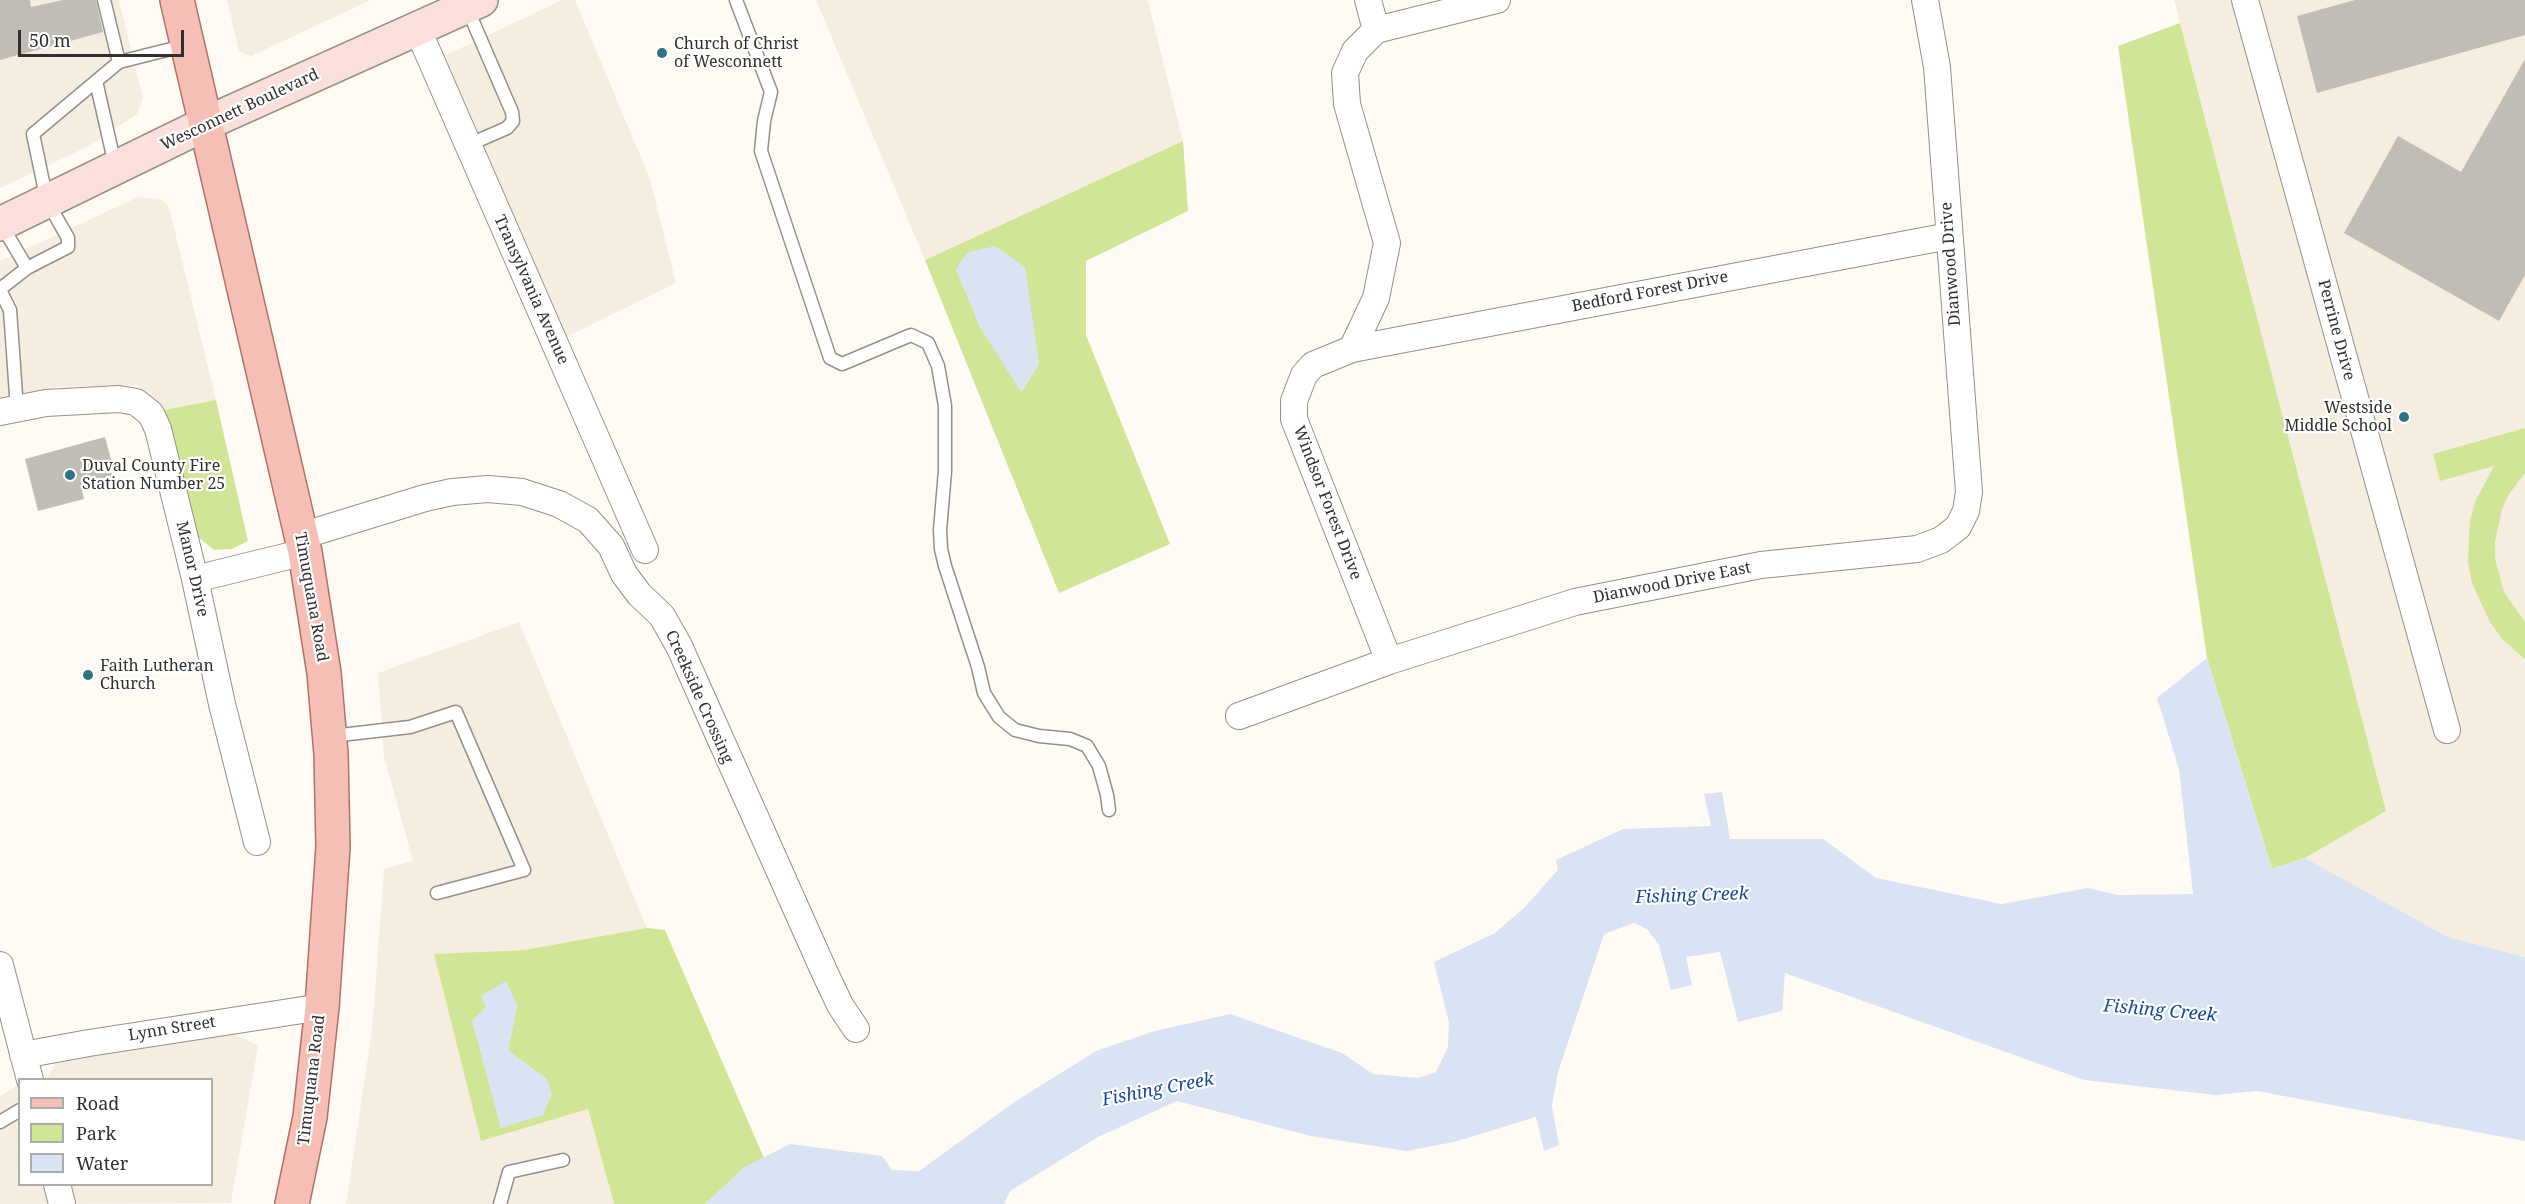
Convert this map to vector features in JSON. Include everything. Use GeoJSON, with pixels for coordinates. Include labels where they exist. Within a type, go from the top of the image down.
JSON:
{"type":"FeatureCollection","features":[{"type":"Feature","properties":{"kind":"main road","name":"Timuquana Road"},"geometry":{"type":"LineString","coordinates":[[177,0],[303,544],[324,673],[330,737],[333,847],[322,1007],[310,1117],[292,1204]]}},
{"type":"Feature","properties":{"kind":"street"},"geometry":{"type":"LineString","coordinates":[[1368,0],[1376,30]]}},
{"type":"Feature","properties":{"kind":"street"},"geometry":{"type":"LineString","coordinates":[[1352,349],[1376,298],[1387,243],[1347,104],[1345,73],[1355,51],[1376,30],[1497,0]]}},
{"type":"Feature","properties":{"kind":"street","name":"Dianwood Drive"},"geometry":{"type":"LineString","coordinates":[[1925,0],[1937,67],[1969,492],[1966,511],[1958,527]]}},
{"type":"Feature","properties":{"kind":"street","name":"Perrine Drive"},"geometry":{"type":"LineString","coordinates":[[2245,0],[2447,730]]}},
{"type":"Feature","properties":{"kind":"street","name":"Wesconnett Boulevard"},"geometry":{"type":"LineString","coordinates":[[0,224],[207,123],[474,4]]}},
{"type":"Feature","properties":{"kind":"street","name":"Transylvania Avenue"},"geometry":{"type":"LineString","coordinates":[[418,30],[645,550]]}},
{"type":"Feature","properties":{"kind":"street","name":"Bedford Forest Drive"},"geometry":{"type":"LineString","coordinates":[[1352,349],[1949,236]]}},
{"type":"Feature","properties":{"kind":"street","name":"Windsor Forest Drive"},"geometry":{"type":"LineString","coordinates":[[1352,349],[1313,364],[1304,375],[1294,401],[1294,419],[1389,661]]}},
{"type":"Feature","properties":{"kind":"street","name":"Manor Drive"},"geometry":{"type":"LineString","coordinates":[[8,410],[46,403],[119,399],[136,402],[151,414],[158,429],[195,579],[222,704],[257,842]]}},
{"type":"Feature","properties":{"kind":"street","name":"Creekside Crossing"},"geometry":{"type":"LineString","coordinates":[[195,579],[303,544],[425,498],[452,492],[488,489],[522,492],[559,504],[588,520],[611,546],[624,574],[639,594],[663,616],[679,646],[824,971],[840,1005],[856,1029]]}},
{"type":"Feature","properties":{"kind":"street","name":"Dianwood Drive East"},"geometry":{"type":"LineString","coordinates":[[1239,716],[1389,661],[1575,602],[1761,565],[1917,549],[1941,540],[1958,527]]}},
{"type":"Feature","properties":{"kind":"street"},"geometry":{"type":"LineString","coordinates":[[0,965],[7,1021],[27,1067]]}},
{"type":"Feature","properties":{"kind":"street","name":"Lynn Street"},"geometry":{"type":"LineString","coordinates":[[27,1067],[100,1041],[322,1007]]}},
{"type":"Feature","properties":{"kind":"street"},"geometry":{"type":"LineString","coordinates":[[57,1186],[62,1204]]}},
{"type":"Feature","properties":{"kind":"lane"},"geometry":{"type":"LineString","coordinates":[[104,0],[119,62]]}},
{"type":"Feature","properties":{"kind":"lane"},"geometry":{"type":"LineString","coordinates":[[736,0],[771,92],[764,121],[761,151],[830,358],[842,364],[910,335],[928,343],[938,366],[945,406],[945,471],[940,530],[941,549],[984,693],[999,717],[1015,730],[1039,736],[1070,739],[1088,746],[1099,766],[1109,810]]}},
{"type":"Feature","properties":{"kind":"lane"},"geometry":{"type":"LineString","coordinates":[[468,145],[507,128],[513,122],[512,112],[474,4]]}},
{"type":"Feature","properties":{"kind":"lane"},"geometry":{"type":"LineString","coordinates":[[8,410],[10,310],[0,290],[27,268],[68,247],[68,238],[47,201],[33,134],[119,62],[188,45]]}},
{"type":"Feature","properties":{"kind":"lane"},"geometry":{"type":"LineString","coordinates":[[96,81],[116,168]]}},
{"type":"Feature","properties":{"kind":"lane"},"geometry":{"type":"LineString","coordinates":[[0,224],[27,268]]}},
{"type":"Feature","properties":{"kind":"lane"},"geometry":{"type":"LineString","coordinates":[[330,737],[410,727],[456,712],[524,870],[437,893]]}},
{"type":"Feature","properties":{"kind":"lane"},"geometry":{"type":"LineString","coordinates":[[0,1122],[18,1111]]}},
{"type":"Feature","properties":{"kind":"lane"},"geometry":{"type":"LineString","coordinates":[[500,1204],[509,1172],[563,1160]]}},
{"type":"Feature","properties":{"kind":"shaded area"},"geometry":{"type":"Polygon","coordinates":[[[0,0],[119,0],[143,98],[137,114],[87,147],[0,188],[0,0]]]}},
{"type":"Feature","properties":{"kind":"shaded area"},"geometry":{"type":"Polygon","coordinates":[[[227,0],[371,0],[251,56],[239,51],[227,0]]]}},
{"type":"Feature","properties":{"kind":"shaded area"},"geometry":{"type":"Polygon","coordinates":[[[562,0],[575,0],[650,179],[676,283],[562,339],[442,57],[562,0]]]}},
{"type":"Feature","properties":{"kind":"shaded area"},"geometry":{"type":"Polygon","coordinates":[[[816,0],[1148,0],[1183,141],[925,260],[816,0]]]}},
{"type":"Feature","properties":{"kind":"shaded area","name":"Westside Middle School"},"geometry":{"type":"Polygon","coordinates":[[[2174,0],[2525,0],[2525,957],[2448,937],[2305,858],[2386,811],[2174,0]]]}},
{"type":"Feature","properties":{"kind":"shaded area"},"geometry":{"type":"Polygon","coordinates":[[[138,197],[161,199],[169,207],[216,400],[164,410],[137,385],[59,387],[0,399],[0,261],[138,197]]]}},
{"type":"Feature","properties":{"kind":"shaded area"},"geometry":{"type":"Polygon","coordinates":[[[519,622],[647,928],[524,950],[435,954],[481,1141],[588,1109],[614,1204],[346,1204],[372,1030],[384,869],[413,861],[384,757],[378,673],[519,622]]]}},
{"type":"Feature","properties":{"kind":"shaded area"},"geometry":{"type":"Polygon","coordinates":[[[229,1031],[258,1046],[231,1203],[73,1204],[68,1186],[213,1186],[213,1078],[46,1078],[60,1056],[229,1031]]]}},
{"type":"Feature","properties":{"kind":"shaded area"},"geometry":{"type":"Polygon","coordinates":[[[18,1085],[18,1186],[44,1186],[50,1204],[0,1204],[0,1096],[18,1085]]]}},
{"type":"Feature","properties":{"kind":"green space"},"geometry":{"type":"Polygon","coordinates":[[[2180,23],[2386,811],[2305,858],[2272,869],[2207,658],[2118,46],[2180,23]]]}},
{"type":"Feature","properties":{"kind":"green space"},"geometry":{"type":"Polygon","coordinates":[[[1183,141],[1188,211],[1086,261],[1086,335],[1170,544],[1059,593],[925,260],[1183,141]],[[969,252],[956,269],[980,327],[1022,391],[1039,363],[969,252]]]}},
{"type":"Feature","properties":{"kind":"green space"},"geometry":{"type":"Polygon","coordinates":[[[216,400],[248,541],[232,549],[214,550],[198,537],[164,410],[216,400]]]}},
{"type":"Feature","properties":{"kind":"green space"},"geometry":{"type":"Polygon","coordinates":[[[2525,428],[2525,473],[2509,494],[2502,509],[2495,542],[2495,559],[2504,592],[2525,622],[2525,659],[2502,639],[2490,622],[2472,583],[2468,562],[2470,520],[2476,500],[2494,466],[2440,481],[2433,454],[2525,428]]]}},
{"type":"Feature","properties":{"kind":"green space"},"geometry":{"type":"Polygon","coordinates":[[[647,928],[665,930],[764,1158],[745,1167],[705,1204],[614,1204],[588,1109],[481,1141],[434,954],[524,950],[647,928]],[[517,1005],[486,1007],[473,1021],[501,1128],[547,1079],[508,1051],[517,1005]]]}},
{"type":"Feature","properties":{"kind":"water"},"geometry":{"type":"Polygon","coordinates":[[[995,246],[1025,267],[1039,363],[1021,392],[980,327],[956,269],[969,252],[995,246]]]}},
{"type":"Feature","properties":{"kind":"water","name":"Fishing Creek"},"geometry":{"type":"Polygon","coordinates":[[[2207,658],[2272,869],[2305,858],[2448,937],[2525,957],[2525,1141],[2257,1091],[2216,1095],[2084,1080],[1785,973],[1782,1011],[1738,1022],[1720,952],[1686,957],[1692,985],[1671,990],[1659,945],[1647,929],[1634,923],[1604,934],[1558,1072],[1552,1106],[1559,1145],[1544,1151],[1536,1117],[1454,1142],[1406,1151],[1311,1136],[1177,1101],[1098,1137],[1010,1191],[1004,1204],[705,1204],[745,1167],[790,1144],[882,1156],[892,1170],[919,1171],[1016,1101],[1096,1051],[1155,1031],[1230,1014],[1342,1053],[1373,1074],[1418,1078],[1436,1072],[1448,1047],[1449,1023],[1434,962],[1495,933],[1524,908],[1558,870],[1556,860],[1623,829],[1711,826],[1704,794],[1722,792],[1730,839],[1823,839],[1876,878],[2002,904],[2088,888],[2118,895],[2193,894],[2179,769],[2157,698],[2207,658]]]}},
{"type":"Feature","properties":{"kind":"water"},"geometry":{"type":"Polygon","coordinates":[[[506,981],[517,1005],[508,1051],[547,1079],[552,1094],[543,1115],[501,1128],[472,1021],[486,1007],[481,996],[506,981]]]}},
{"type":"Feature","properties":{"kind":"building"},"geometry":{"type":"Polygon","coordinates":[[[0,0],[30,0],[31,7],[63,0],[96,0],[103,32],[0,60],[0,0]]]}},
{"type":"Feature","properties":{"kind":"building"},"geometry":{"type":"Polygon","coordinates":[[[2355,0],[2525,0],[2525,35],[2317,93],[2297,16],[2355,0]]]}},
{"type":"Feature","properties":{"kind":"building"},"geometry":{"type":"Polygon","coordinates":[[[2525,59],[2525,275],[2499,321],[2344,233],[2398,136],[2461,172],[2525,59]]]}},
{"type":"Feature","properties":{"kind":"building","name":"Duval County Fire Station Number 25"},"geometry":{"type":"Polygon","coordinates":[[[105,437],[113,467],[110,468],[114,483],[82,491],[84,499],[38,511],[25,459],[105,437]]]}},
{"type":"Feature","properties":{"kind":"place","name":"Church of Christ of Wesconnett"},"geometry":{"type":"Point","coordinates":[662,53]}},
{"type":"Feature","properties":{"kind":"place","name":"Westside Middle School"},"geometry":{"type":"Point","coordinates":[2404,417]}},
{"type":"Feature","properties":{"kind":"place","name":"Duval County Fire Station Number 25"},"geometry":{"type":"Point","coordinates":[70,475]}},
{"type":"Feature","properties":{"kind":"place","name":"Faith Lutheran Church"},"geometry":{"type":"Point","coordinates":[88,675]}}]}
